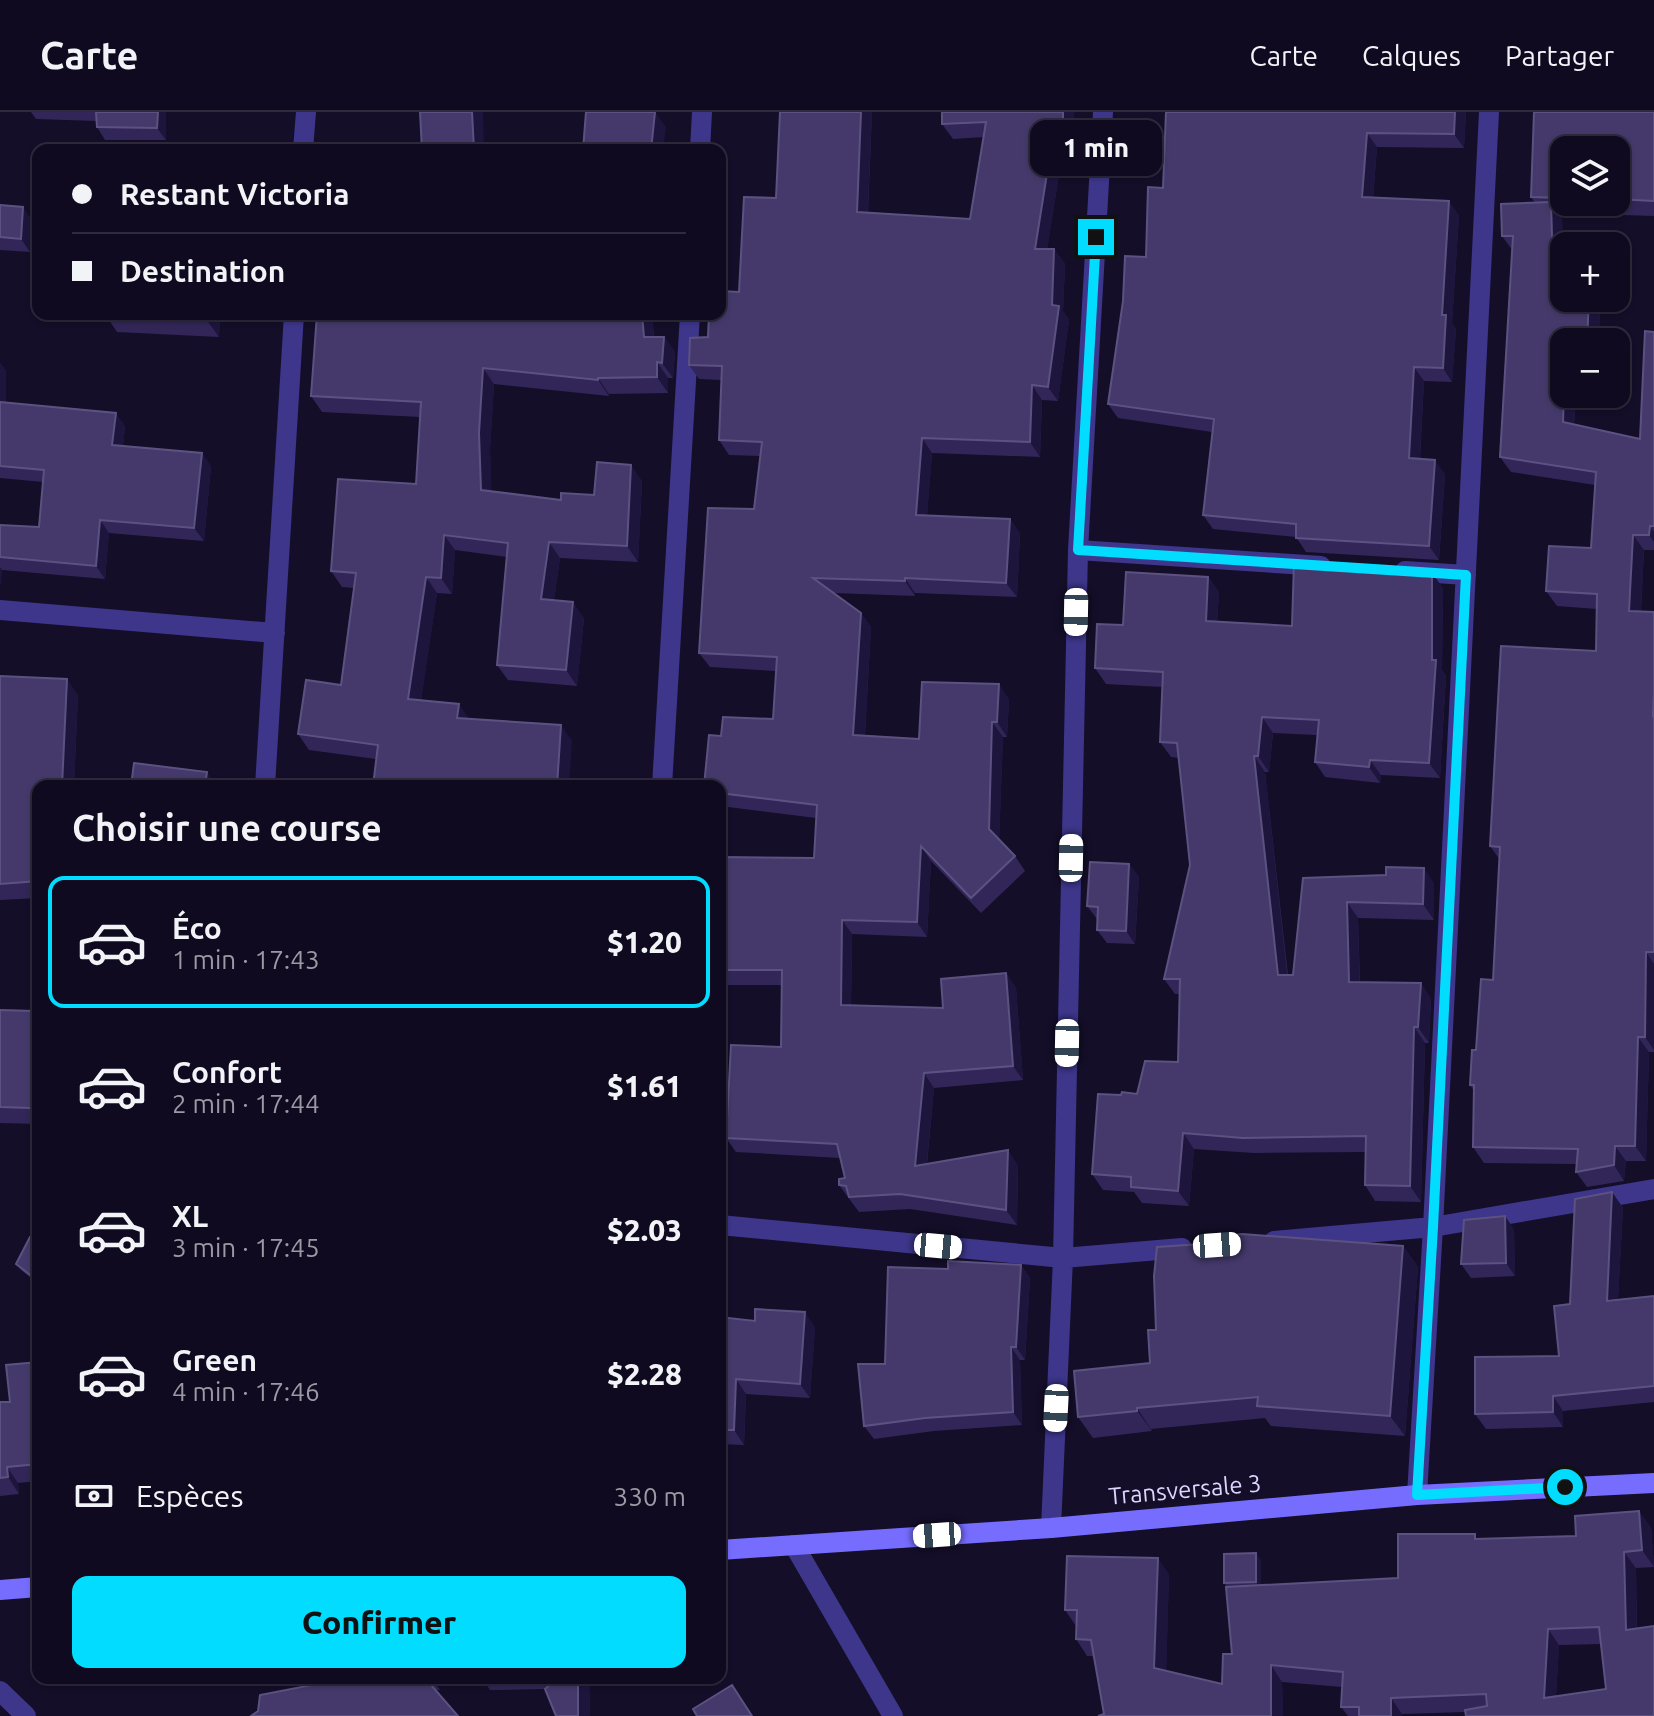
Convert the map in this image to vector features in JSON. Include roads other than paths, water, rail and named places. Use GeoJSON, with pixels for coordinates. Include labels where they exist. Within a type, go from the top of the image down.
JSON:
{"type":"FeatureCollection","features":[{"type":"Feature","properties":{"kind":"main road","name":"Transversale 3"},"geometry":{"type":"LineString","coordinates":[[726,1550],[1051,1528],[1417,1495],[1654,1483]]}},
{"type":"Feature","properties":{"kind":"main road"},"geometry":{"type":"LineString","coordinates":[[0,1590],[32,1587]]}},
{"type":"Feature","properties":{"kind":"street"},"geometry":{"type":"LineString","coordinates":[[303,144],[306,112]]}},
{"type":"Feature","properties":{"kind":"street"},"geometry":{"type":"LineString","coordinates":[[700,144],[702,112]]}},
{"type":"Feature","properties":{"kind":"street"},"geometry":{"type":"LineString","coordinates":[[1051,1528],[1063,1258],[1078,550],[1103,112]]}},
{"type":"Feature","properties":{"kind":"street"},"geometry":{"type":"LineString","coordinates":[[1417,1495],[1489,112]]}},
{"type":"Feature","properties":{"kind":"street"},"geometry":{"type":"LineString","coordinates":[[265,780],[294,320]]}},
{"type":"Feature","properties":{"kind":"street"},"geometry":{"type":"LineString","coordinates":[[662,780],[690,320]]}},
{"type":"Feature","properties":{"kind":"street"},"geometry":{"type":"LineString","coordinates":[[1078,550],[1342,567]]}},
{"type":"Feature","properties":{"kind":"street"},"geometry":{"type":"LineString","coordinates":[[1388,570],[1466,575]]}},
{"type":"Feature","properties":{"kind":"street"},"geometry":{"type":"LineString","coordinates":[[0,610],[275,633]]}},
{"type":"Feature","properties":{"kind":"street"},"geometry":{"type":"LineString","coordinates":[[1248,1243],[1433,1227],[1654,1189]]}},
{"type":"Feature","properties":{"kind":"street"},"geometry":{"type":"LineString","coordinates":[[726,1226],[1063,1258],[1202,1247]]}},
{"type":"Feature","properties":{"kind":"street"},"geometry":{"type":"LineString","coordinates":[[794,1545],[893,1716]]}},
{"type":"Feature","properties":{"kind":"street"},"geometry":{"type":"LineString","coordinates":[[0,1691],[26,1716]]}}]}
